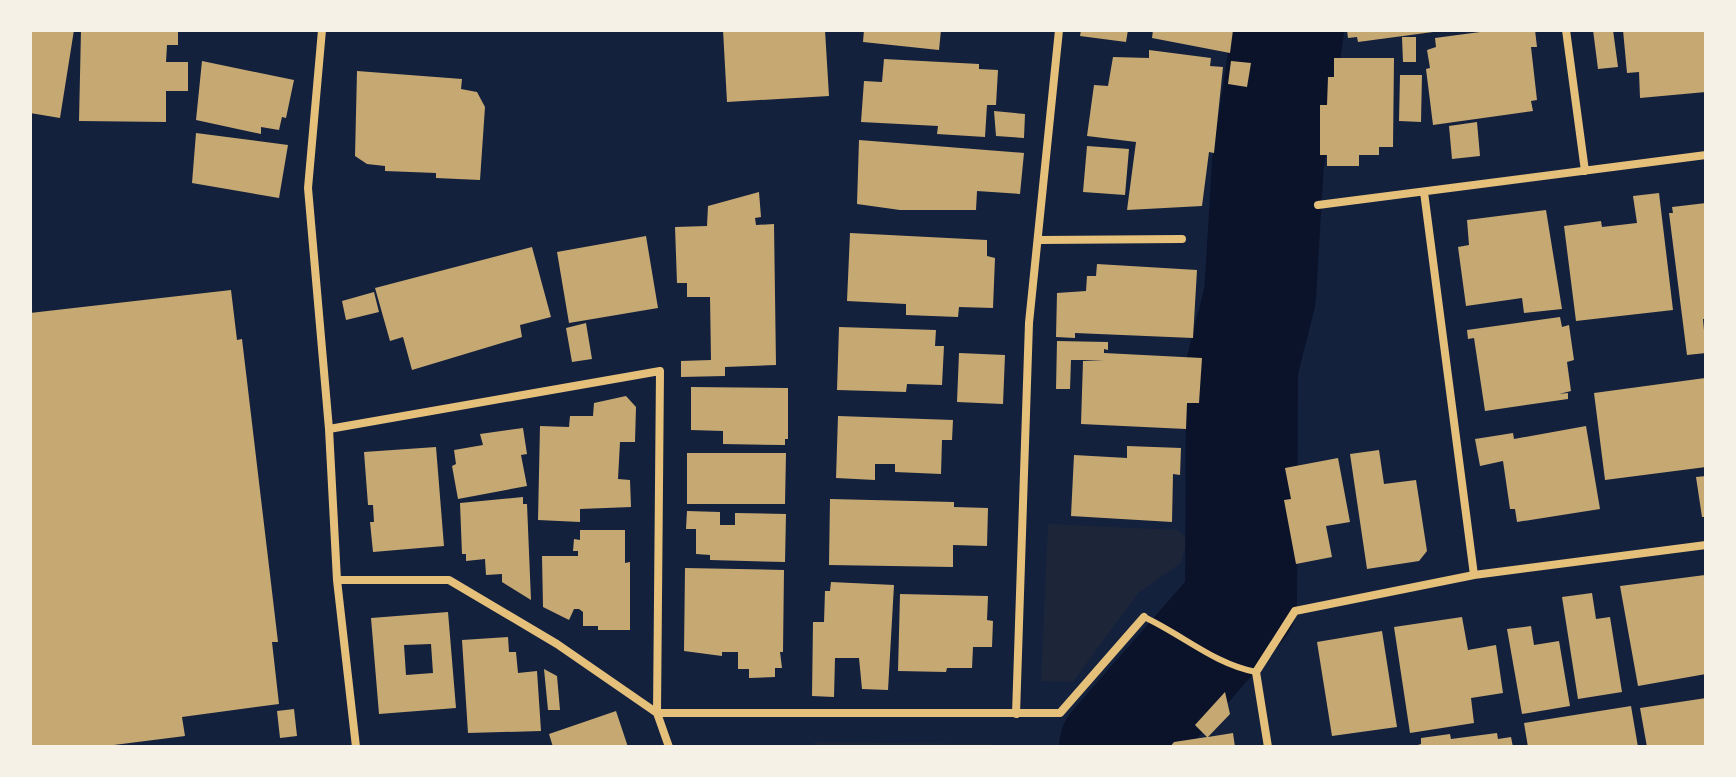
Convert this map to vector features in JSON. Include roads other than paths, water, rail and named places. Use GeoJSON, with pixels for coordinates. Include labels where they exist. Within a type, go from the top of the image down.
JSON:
{"type":"FeatureCollection","features":[{"type":"Feature","properties":{"kind":"street"},"geometry":{"type":"LineString","coordinates":[[322,30],[308,188],[329,429],[337,580],[356,747]]}},
{"type":"Feature","properties":{"kind":"street"},"geometry":{"type":"LineString","coordinates":[[1016,714],[1029,323],[1059,30]]}},
{"type":"Feature","properties":{"kind":"street"},"geometry":{"type":"LineString","coordinates":[[1566,30],[1585,171]]}},
{"type":"Feature","properties":{"kind":"street"},"geometry":{"type":"LineString","coordinates":[[1318,205],[1706,155]]}},
{"type":"Feature","properties":{"kind":"street"},"geometry":{"type":"LineString","coordinates":[[1424,192],[1474,575]]}},
{"type":"Feature","properties":{"kind":"street"},"geometry":{"type":"LineString","coordinates":[[1039,240],[1182,239]]}},
{"type":"Feature","properties":{"kind":"street"},"geometry":{"type":"LineString","coordinates":[[329,429],[660,371],[657,713],[669,747]]}},
{"type":"Feature","properties":{"kind":"street"},"geometry":{"type":"LineString","coordinates":[[1268,747],[1256,672],[1295,611],[1474,575],[1706,545]]}},
{"type":"Feature","properties":{"kind":"street"},"geometry":{"type":"LineString","coordinates":[[337,580],[449,580],[557,644],[657,713],[1060,713],[1144,617]]}},
{"type":"Feature","properties":{"kind":"lane"},"geometry":{"type":"LineString","coordinates":[[1144,617],[1169,628],[1228,667],[1256,672]]}},
{"type":"Feature","properties":{"kind":"waterway"},"geometry":{"type":"LineString","coordinates":[[1115,747],[1241,603],[1242,367],[1260,296],[1268,163],[1288,30]]}}]}
